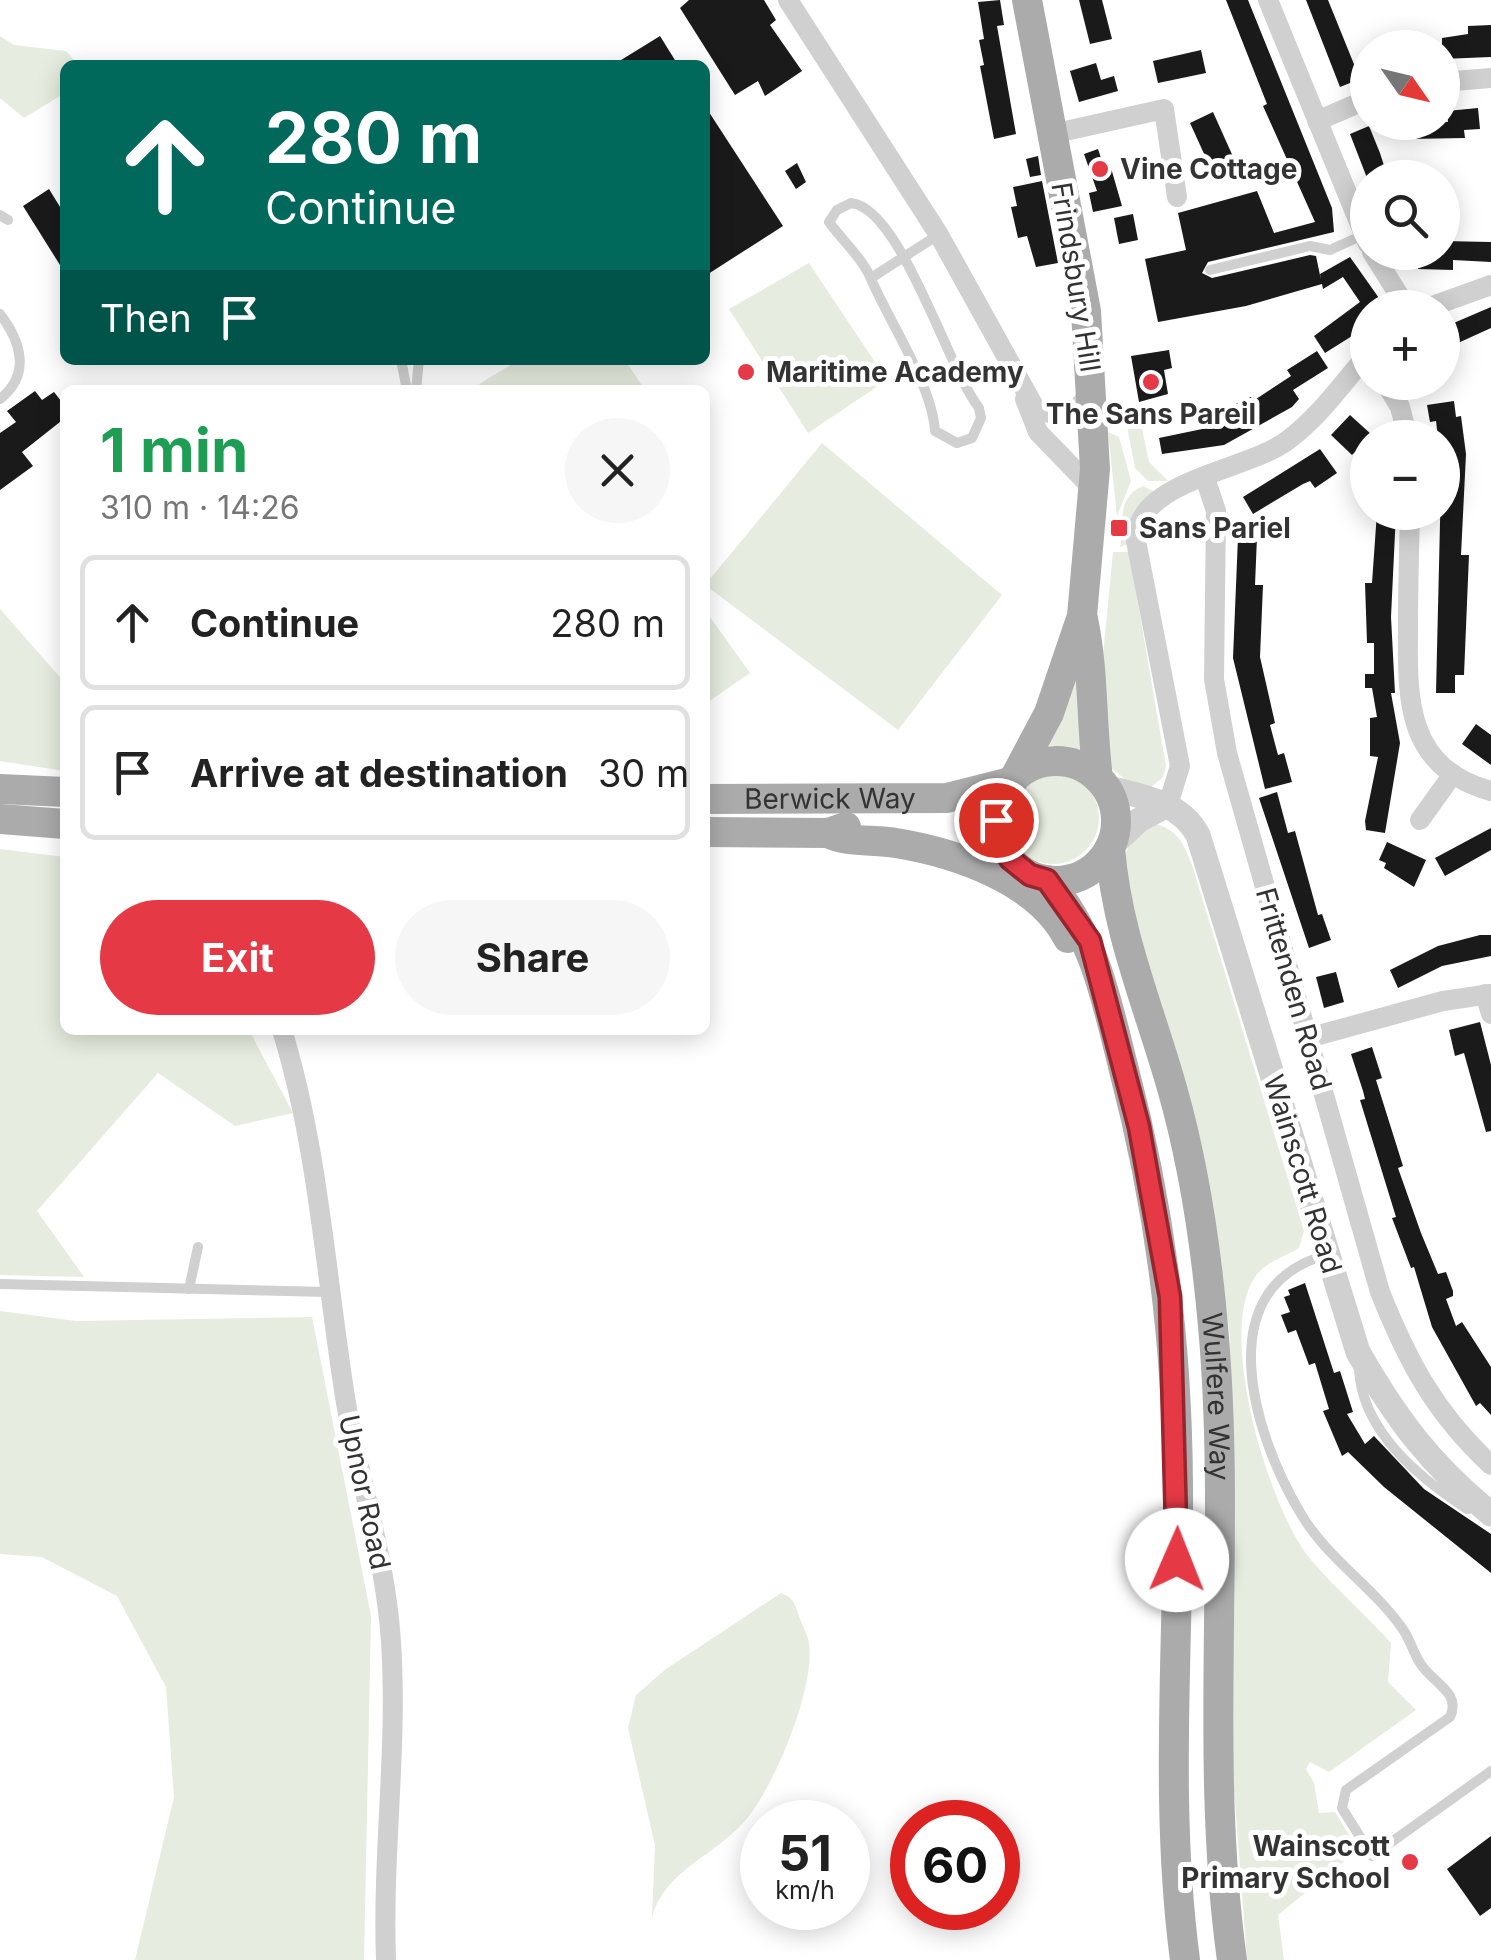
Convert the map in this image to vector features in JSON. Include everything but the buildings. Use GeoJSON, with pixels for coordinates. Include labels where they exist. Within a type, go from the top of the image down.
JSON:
{"type":"FeatureCollection","features":[{"type":"Feature","properties":{"kind":"main road","name":"Frindsbury Hill"},"geometry":{"type":"LineString","coordinates":[[1012,780],[1049,713],[1082,616],[1094,491],[1093,386],[1084,302],[1027,0]]}},
{"type":"Feature","properties":{"kind":"main road","name":"Frindsbury Hill"},"geometry":{"type":"LineString","coordinates":[[1082,616],[1092,670],[1091,722],[1102,782]]}},
{"type":"Feature","properties":{"kind":"main road"},"geometry":{"type":"LineString","coordinates":[[1053,761],[1080,766],[1102,782],[1115,813],[1110,847],[1081,875],[1033,874],[1006,854],[997,828],[998,807],[1012,780],[1032,766],[1053,761]]}},
{"type":"Feature","properties":{"kind":"main road","name":"Berwick Way"},"geometry":{"type":"LineString","coordinates":[[710,798],[948,798],[1012,780]]}},
{"type":"Feature","properties":{"kind":"main road"},"geometry":{"type":"LineString","coordinates":[[0,789],[60,792]]}},
{"type":"Feature","properties":{"kind":"main road"},"geometry":{"type":"LineString","coordinates":[[0,819],[60,824]]}},
{"type":"Feature","properties":{"kind":"main road","name":"Berwick Way"},"geometry":{"type":"LineString","coordinates":[[710,832],[828,833],[859,827],[939,837],[1033,874]]}},
{"type":"Feature","properties":{"kind":"main road"},"geometry":{"type":"LineString","coordinates":[[828,833],[935,852],[998,877],[1046,910],[1063,930],[1076,956],[1139,1127]]}},
{"type":"Feature","properties":{"kind":"main road","name":"Wulfere Way"},"geometry":{"type":"LineString","coordinates":[[1110,847],[1118,914],[1186,1147],[1210,1293],[1219,1452],[1218,1740],[1222,1872],[1232,1960]]}},
{"type":"Feature","properties":{"kind":"main road","name":"Wulfere Way"},"geometry":{"type":"LineString","coordinates":[[1033,874],[1090,941],[1139,1127],[1165,1262],[1178,1486],[1174,1780],[1185,1960]]}},
{"type":"Feature","properties":{"kind":"street"},"geometry":{"type":"LineString","coordinates":[[788,0],[939,235],[1035,408],[1049,415],[1069,414],[1082,406],[1093,386]]}},
{"type":"Feature","properties":{"kind":"street"},"geometry":{"type":"LineString","coordinates":[[1268,0],[1350,200]]}},
{"type":"Feature","properties":{"kind":"street"},"geometry":{"type":"LineString","coordinates":[[1460,81],[1491,78]]}},
{"type":"Feature","properties":{"kind":"street"},"geometry":{"type":"LineString","coordinates":[[1318,121],[1350,107]]}},
{"type":"Feature","properties":{"kind":"street"},"geometry":{"type":"LineString","coordinates":[[1052,134],[1164,109],[1177,197]]}},
{"type":"Feature","properties":{"kind":"street"},"geometry":{"type":"LineString","coordinates":[[1460,296],[1491,285]]}},
{"type":"Feature","properties":{"kind":"street"},"geometry":{"type":"LineString","coordinates":[[1017,378],[1038,432],[1094,491]]}},
{"type":"Feature","properties":{"kind":"street"},"geometry":{"type":"LineString","coordinates":[[1110,847],[1139,820],[1166,808],[1180,764],[1136,536],[1144,512],[1160,496],[1285,442],[1350,378]]}},
{"type":"Feature","properties":{"kind":"street","name":"Frittenden Road"},"geometry":{"type":"LineString","coordinates":[[1205,478],[1216,511],[1214,680],[1227,753],[1380,1292],[1400,1341],[1451,1428],[1491,1464]]}},
{"type":"Feature","properties":{"kind":"street"},"geometry":{"type":"LineString","coordinates":[[1410,530],[1409,706],[1424,744],[1453,774],[1491,792]]}},
{"type":"Feature","properties":{"kind":"street"},"geometry":{"type":"LineString","coordinates":[[1420,820],[1453,774]]}},
{"type":"Feature","properties":{"kind":"street","name":"Wainscott Road"},"geometry":{"type":"LineString","coordinates":[[1102,782],[1155,798],[1193,825],[1358,1352],[1398,1422],[1486,1510]]}},
{"type":"Feature","properties":{"kind":"street"},"geometry":{"type":"LineString","coordinates":[[1308,1038],[1443,1001],[1489,1001]]}},
{"type":"Feature","properties":{"kind":"street","name":"Upnor Road"},"geometry":{"type":"LineString","coordinates":[[283,1035],[310,1144],[352,1442],[375,1530],[392,1642],[393,1788],[386,1960]]}},
{"type":"Feature","properties":{"kind":"lane"},"geometry":{"type":"LineString","coordinates":[[851,203],[864,204],[877,215],[904,260],[979,408],[981,418],[972,438],[957,442],[935,431],[926,394],[875,296],[871,278],[830,222],[837,210],[851,203]]}},
{"type":"Feature","properties":{"kind":"lane"},"geometry":{"type":"LineString","coordinates":[[871,278],[939,235]]}},
{"type":"Feature","properties":{"kind":"lane"},"geometry":{"type":"LineString","coordinates":[[1210,270],[1308,246],[1350,246]]}},
{"type":"Feature","properties":{"kind":"lane"},"geometry":{"type":"LineString","coordinates":[[0,314],[18,339],[20,369],[0,398]]}},
{"type":"Feature","properties":{"kind":"lane"},"geometry":{"type":"LineString","coordinates":[[189,1288],[198,1246]]}},
{"type":"Feature","properties":{"kind":"lane"},"geometry":{"type":"LineString","coordinates":[[1327,1255],[1287,1270],[1266,1290],[1258,1307],[1252,1327],[1251,1362],[1259,1411],[1275,1460],[1302,1516],[1401,1626],[1421,1665],[1453,1699],[1455,1707],[1450,1717],[1346,1790],[1342,1808],[1372,1856],[1491,1770]]}},
{"type":"Feature","properties":{"kind":"lane"},"geometry":{"type":"LineString","coordinates":[[0,1284],[328,1292]]}},
{"type":"Feature","properties":{"kind":"shaded area"},"geometry":{"type":"Polygon","coordinates":[[[0,36],[14,45],[66,51],[74,60],[60,60],[60,96],[24,118],[0,98],[0,36]]]}},
{"type":"Feature","properties":{"kind":"shaded area"},"geometry":{"type":"Polygon","coordinates":[[[809,263],[887,380],[808,433],[729,309],[809,263]]]}},
{"type":"Feature","properties":{"kind":"shaded area"},"geometry":{"type":"Polygon","coordinates":[[[511,365],[628,365],[642,385],[480,385],[511,365]]]}},
{"type":"Feature","properties":{"kind":"shaded area"},"geometry":{"type":"Polygon","coordinates":[[[1139,414],[1149,462],[1168,481],[1148,481],[1135,468],[1125,416],[1139,414]]]}},
{"type":"Feature","properties":{"kind":"shaded area"},"geometry":{"type":"Polygon","coordinates":[[[1108,432],[1119,437],[1131,481],[1117,516],[1108,432]]]}},
{"type":"Feature","properties":{"kind":"shaded area"},"geometry":{"type":"Polygon","coordinates":[[[822,443],[1002,595],[898,730],[710,589],[710,579],[822,443]]]}},
{"type":"Feature","properties":{"kind":"shaded area"},"geometry":{"type":"Polygon","coordinates":[[[1143,486],[1155,492],[1133,515],[1128,544],[1120,547],[1124,506],[1134,491],[1143,486]]]}},
{"type":"Feature","properties":{"kind":"shaded area"},"geometry":{"type":"Polygon","coordinates":[[[1113,552],[1129,552],[1166,766],[1163,777],[1151,787],[1132,785],[1109,766],[1101,676],[1113,552]]]}},
{"type":"Feature","properties":{"kind":"shaded area"},"geometry":{"type":"Polygon","coordinates":[[[0,609],[60,677],[60,770],[0,761],[0,609]]]}},
{"type":"Feature","properties":{"kind":"shaded area"},"geometry":{"type":"Polygon","coordinates":[[[710,617],[750,673],[710,701],[710,617]]]}},
{"type":"Feature","properties":{"kind":"shaded area"},"geometry":{"type":"Polygon","coordinates":[[[1078,661],[1084,750],[1047,745],[1078,661]]]}},
{"type":"Feature","properties":{"kind":"shaded area"},"geometry":{"type":"Polygon","coordinates":[[[1053,772],[1071,776],[1085,786],[1095,800],[1099,818],[1095,836],[1085,850],[1071,860],[1053,864],[1035,860],[1021,850],[1011,836],[1007,818],[1011,800],[1021,786],[1035,776],[1053,772]]]}},
{"type":"Feature","properties":{"kind":"shaded area"},"geometry":{"type":"Polygon","coordinates":[[[1156,824],[1179,839],[1192,865],[1304,1231],[1299,1248],[1259,1272],[1244,1303],[1241,1338],[1245,1378],[1265,1463],[1279,1503],[1311,1560],[1391,1643],[1388,1682],[1416,1710],[1329,1772],[1310,1762],[1306,1769],[1314,1783],[1319,1813],[1335,1812],[1358,1850],[1278,1915],[1284,1960],[1247,1960],[1231,1748],[1230,1336],[1222,1280],[1126,885],[1126,853],[1132,836],[1156,824]]]}},
{"type":"Feature","properties":{"kind":"shaded area"},"geometry":{"type":"Polygon","coordinates":[[[0,849],[60,856],[60,1035],[252,1035],[293,1113],[235,1126],[158,1073],[37,1211],[84,1277],[0,1275],[0,849]]]}},
{"type":"Feature","properties":{"kind":"shaded area"},"geometry":{"type":"Polygon","coordinates":[[[0,1311],[76,1321],[312,1317],[371,1616],[364,1960],[135,1960],[174,1797],[166,1687],[117,1596],[42,1557],[0,1554],[0,1311]]]}},
{"type":"Feature","properties":{"kind":"shaded area"},"geometry":{"type":"Polygon","coordinates":[[[781,1593],[795,1605],[809,1644],[800,1709],[771,1781],[760,1800],[740,1800],[740,1826],[668,1886],[652,1918],[655,1845],[628,1728],[636,1695],[666,1669],[781,1593]]]}},
{"type":"Feature","properties":{"kind":"place","name":"Vine Cottage"},"geometry":{"type":"Point","coordinates":[1100,169]}},
{"type":"Feature","properties":{"kind":"place","name":"Maritime Academy"},"geometry":{"type":"Point","coordinates":[746,372]}},
{"type":"Feature","properties":{"kind":"place","name":"The Sans Pareil"},"geometry":{"type":"Point","coordinates":[1151,382]}},
{"type":"Feature","properties":{"kind":"place","name":"Sans Pariel"},"geometry":{"type":"Point","coordinates":[1119,528]}},
{"type":"Feature","properties":{"kind":"place","name":"Wainscott Primary School"},"geometry":{"type":"Point","coordinates":[1410,1862]}},
{"type":"Feature","properties":{"kind":"route"},"geometry":{"type":"LineString","coordinates":[[996,820],[1006,854],[1030,875],[1047,880],[1078,918],[1090,941],[1139,1127],[1170,1297],[1177,1560]]}}]}
